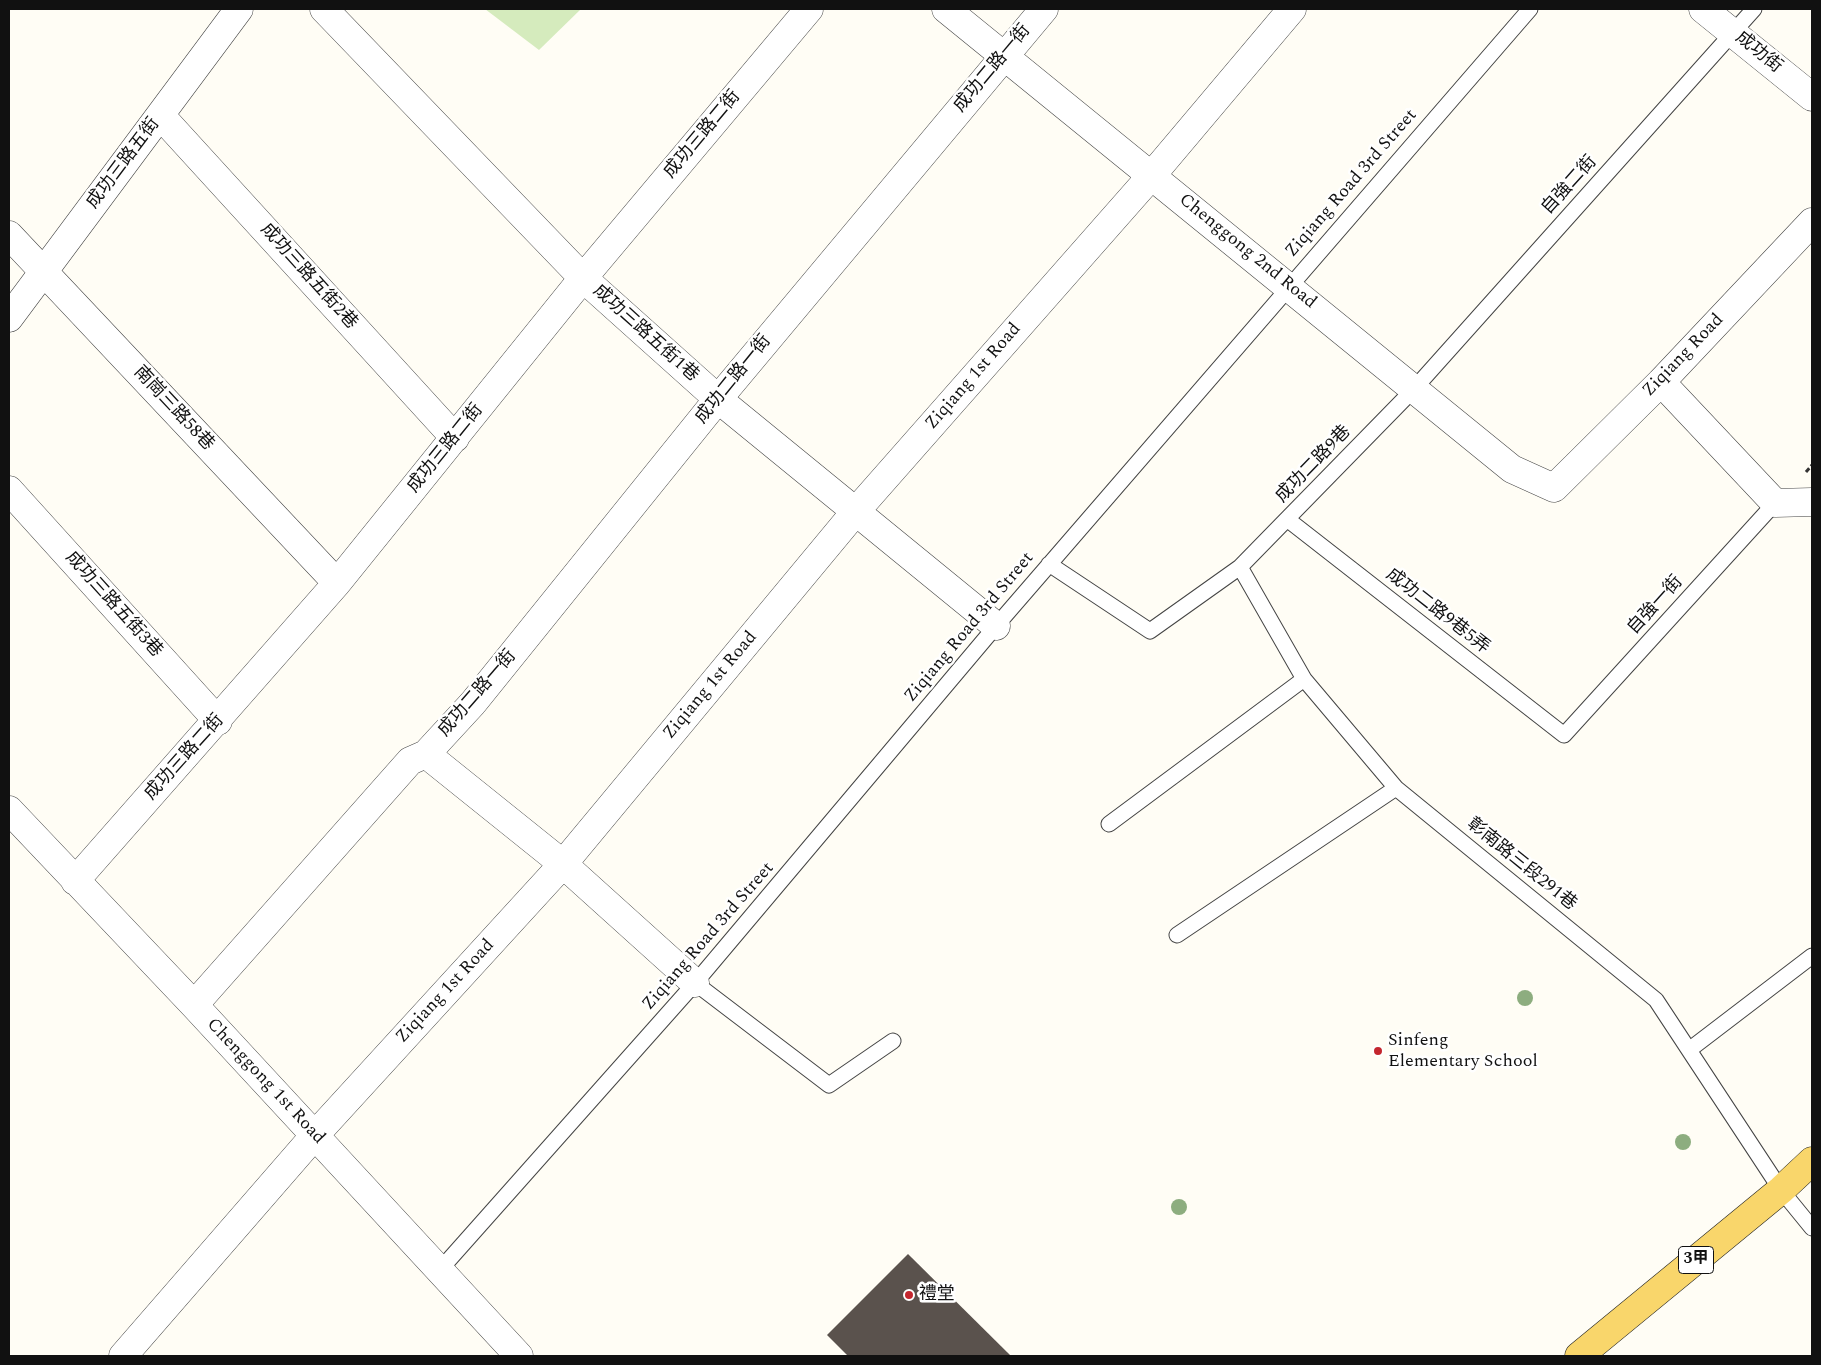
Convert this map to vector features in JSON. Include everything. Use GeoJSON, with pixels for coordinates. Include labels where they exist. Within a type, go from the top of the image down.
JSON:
{"type":"FeatureCollection","features":[{"type":"Feature","properties":{"kind":"main road","name":"3甲"},"geometry":{"type":"LineString","coordinates":[[1579,1356],[1781,1190],[1812,1161]]}},
{"type":"Feature","properties":{"kind":"street","name":"成功三路五街"},"geometry":{"type":"LineString","coordinates":[[9,318],[239,9]]}},
{"type":"Feature","properties":{"kind":"street","name":"成功三路五街1巷"},"geometry":{"type":"LineString","coordinates":[[324,9],[583,278],[718,399],[996,626]]}},
{"type":"Feature","properties":{"kind":"street","name":"成功三路二街"},"geometry":{"type":"LineString","coordinates":[[75,881],[218,721],[337,583],[583,278],[809,9]]}},
{"type":"Feature","properties":{"kind":"street","name":"Chenggong 2nd Road"},"geometry":{"type":"LineString","coordinates":[[946,9],[1512,469],[1554,488]]}},
{"type":"Feature","properties":{"kind":"street","name":"成功二路一街"},"geometry":{"type":"LineString","coordinates":[[194,1005],[410,761],[426,754],[473,703],[718,399],[1044,9]]}},
{"type":"Feature","properties":{"kind":"street","name":"Ziqiang 1st Road"},"geometry":{"type":"LineString","coordinates":[[124,1356],[314,1135],[563,864],[856,511],[1152,175],[1292,9]]}},
{"type":"Feature","properties":{"kind":"street","name":"成功街"},"geometry":{"type":"LineString","coordinates":[[1703,9],[1812,97]]}},
{"type":"Feature","properties":{"kind":"street","name":"成功三路五街2巷"},"geometry":{"type":"LineString","coordinates":[[161,116],[455,438]]}},
{"type":"Feature","properties":{"kind":"street","name":"Ziqiang Road"},"geometry":{"type":"LineString","coordinates":[[1554,488],[1661,382],[1812,222]]}},
{"type":"Feature","properties":{"kind":"street","name":"南崗三路58巷"},"geometry":{"type":"LineString","coordinates":[[9,236],[337,583]]}},
{"type":"Feature","properties":{"kind":"street"},"geometry":{"type":"LineString","coordinates":[[1661,382],[1775,503],[1812,502]]}},
{"type":"Feature","properties":{"kind":"street","name":"成功三路五街3巷"},"geometry":{"type":"LineString","coordinates":[[9,490],[218,721]]}},
{"type":"Feature","properties":{"kind":"street"},"geometry":{"type":"LineString","coordinates":[[426,754],[563,864],[696,983]]}},
{"type":"Feature","properties":{"kind":"street","name":"Chenggong 1st Road"},"geometry":{"type":"LineString","coordinates":[[9,810],[194,1005],[518,1356]]}},
{"type":"Feature","properties":{"kind":"lane","name":"Ziqiang Road 3rd Street"},"geometry":{"type":"LineString","coordinates":[[439,1271],[696,983],[1049,564],[1530,9]]}},
{"type":"Feature","properties":{"kind":"lane","name":"自強二街"},"geometry":{"type":"LineString","coordinates":[[1414,389],[1754,9]]}},
{"type":"Feature","properties":{"kind":"lane","name":"成功二路9巷"},"geometry":{"type":"LineString","coordinates":[[1049,564],[1150,630],[1240,567],[1414,389]]}},
{"type":"Feature","properties":{"kind":"lane","name":"自強一街"},"geometry":{"type":"LineString","coordinates":[[1564,735],[1775,503]]}},
{"type":"Feature","properties":{"kind":"lane","name":"成功二路9巷5弄"},"geometry":{"type":"LineString","coordinates":[[1287,519],[1564,735]]}},
{"type":"Feature","properties":{"kind":"lane","name":"彰南路三段291巷"},"geometry":{"type":"LineString","coordinates":[[1240,567],[1304,679],[1396,788],[1656,1000],[1781,1190],[1812,1228]]}},
{"type":"Feature","properties":{"kind":"lane"},"geometry":{"type":"LineString","coordinates":[[1109,824],[1304,679]]}},
{"type":"Feature","properties":{"kind":"lane"},"geometry":{"type":"LineString","coordinates":[[1176,935],[1396,788]]}},
{"type":"Feature","properties":{"kind":"lane"},"geometry":{"type":"LineString","coordinates":[[1689,1050],[1812,956]]}},
{"type":"Feature","properties":{"kind":"lane"},"geometry":{"type":"LineString","coordinates":[[696,983],[829,1085],[893,1041]]}},
{"type":"Feature","properties":{"kind":"green space"},"geometry":{"type":"Polygon","coordinates":[[[485,9],[581,9],[539,50],[485,9]]]}},
{"type":"Feature","properties":{"kind":"building","name":"禮堂"},"geometry":{"type":"Polygon","coordinates":[[[908,1254],[1011,1356],[848,1356],[827,1335],[908,1254]]]}},
{"type":"Feature","properties":{"kind":"place","name":"Sinfeng Elementary School"},"geometry":{"type":"Point","coordinates":[1378,1051]}},
{"type":"Feature","properties":{"kind":"place","name":"禮堂"},"geometry":{"type":"Point","coordinates":[909,1295]}}]}
